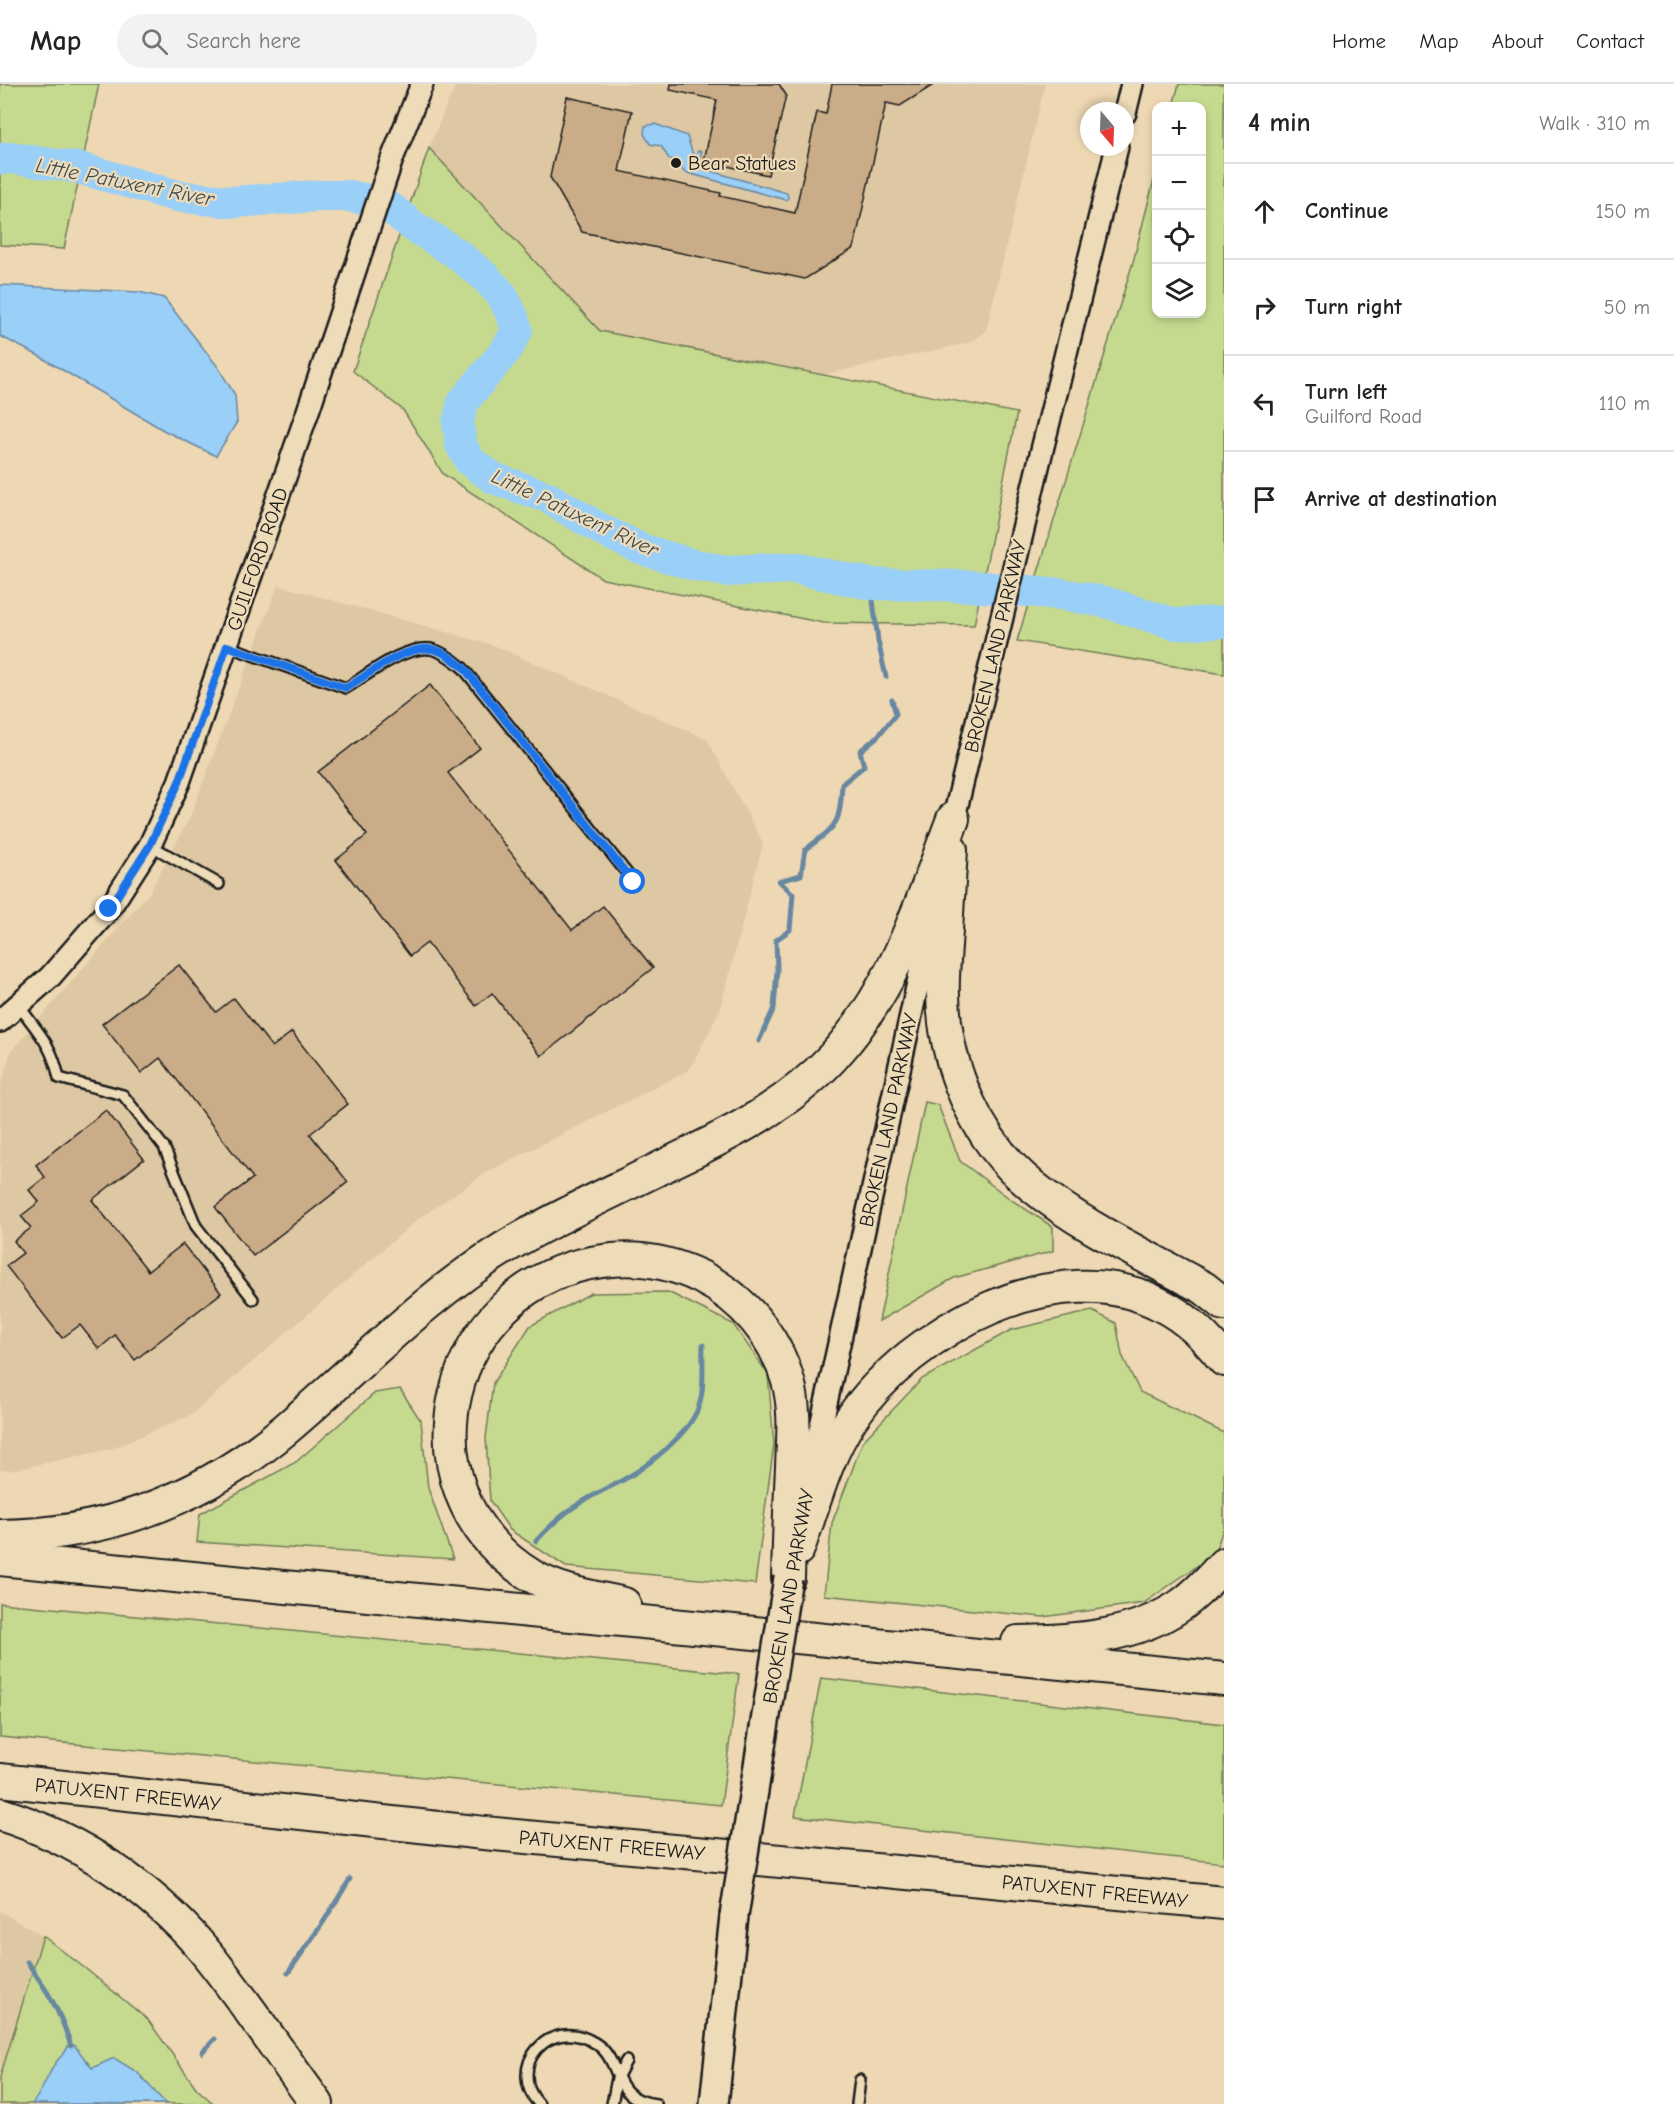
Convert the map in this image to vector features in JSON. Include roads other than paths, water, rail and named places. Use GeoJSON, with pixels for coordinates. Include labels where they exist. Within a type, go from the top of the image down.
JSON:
{"type":"FeatureCollection","features":[{"type":"Feature","properties":{"kind":"highway"},"geometry":{"type":"LineString","coordinates":[[953,819],[942,995],[946,1035],[957,1078],[976,1118],[1000,1152],[1030,1184],[1063,1208],[1203,1288],[1224,1304]]}},
{"type":"Feature","properties":{"kind":"highway"},"geometry":{"type":"LineString","coordinates":[[0,1536],[72,1530],[125,1518],[167,1504],[211,1482],[285,1430],[410,1319],[501,1250],[547,1224],[727,1136],[796,1091],[832,1058],[864,1018],[901,956],[953,819]]}},
{"type":"Feature","properties":{"kind":"highway"},"geometry":{"type":"LineString","coordinates":[[747,1633],[556,1587],[533,1576],[508,1559],[488,1538],[474,1519],[460,1491],[453,1466],[450,1436],[452,1407],[459,1379],[472,1348],[489,1323],[508,1303],[533,1284],[558,1271],[589,1262],[621,1258],[658,1261],[690,1271],[715,1284],[744,1307],[764,1330],[779,1356],[789,1383],[794,1417],[788,1578]]}},
{"type":"Feature","properties":{"kind":"highway"},"geometry":{"type":"LineString","coordinates":[[788,1578],[834,1447],[852,1418],[875,1389],[902,1363],[933,1339],[968,1318],[1036,1293],[1070,1287],[1108,1288],[1136,1294],[1162,1305],[1210,1342],[1224,1360]]}},
{"type":"Feature","properties":{"kind":"highway"},"geometry":{"type":"LineString","coordinates":[[0,1559],[1224,1679]]}},
{"type":"Feature","properties":{"kind":"highway"},"geometry":{"type":"LineString","coordinates":[[864,1644],[1069,1641],[1130,1630],[1182,1605],[1224,1564]]}},
{"type":"Feature","properties":{"kind":"highway","name":"PATUXENT FREEWAY"},"geometry":{"type":"LineString","coordinates":[[0,1780],[484,1833],[1224,1903]]}},
{"type":"Feature","properties":{"kind":"highway"},"geometry":{"type":"LineString","coordinates":[[0,1814],[55,1835],[92,1856],[137,1887],[171,1916],[208,1956],[317,2104]]}},
{"type":"Feature","properties":{"kind":"main road","name":"BROKEN LAND PARKWAY"},"geometry":{"type":"LineString","coordinates":[[714,2104],[734,1916],[788,1578]]}},
{"type":"Feature","properties":{"kind":"street","name":"GUILFORD ROAD"},"geometry":{"type":"LineString","coordinates":[[0,1021],[58,968],[109,909],[150,845],[179,782],[308,411],[392,159],[422,84]]}},
{"type":"Feature","properties":{"kind":"street"},"geometry":{"type":"LineString","coordinates":[[1128,102],[1132,84]]}},
{"type":"Feature","properties":{"kind":"street","name":"BROKEN LAND PARKWAY"},"geometry":{"type":"LineString","coordinates":[[788,1578],[953,819],[1041,450],[1115,156]]}},
{"type":"Feature","properties":{"kind":"lane"},"geometry":{"type":"LineString","coordinates":[[227,646],[346,688],[395,657],[415,651],[429,649],[452,658],[464,668],[633,882]]}},
{"type":"Feature","properties":{"kind":"lane"},"geometry":{"type":"LineString","coordinates":[[150,845],[219,884]]}},
{"type":"Feature","properties":{"kind":"lane"},"geometry":{"type":"LineString","coordinates":[[19,1006],[48,1045],[55,1059],[59,1078],[123,1095],[164,1147],[196,1226],[253,1299]]}},
{"type":"Feature","properties":{"kind":"lane"},"geometry":{"type":"LineString","coordinates":[[539,2104],[534,2099],[528,2085],[528,2070],[532,2055],[542,2044],[567,2033],[585,2037],[598,2045],[608,2055],[617,2079],[629,2094],[642,2102],[656,2104]]}},
{"type":"Feature","properties":{"kind":"lane"},"geometry":{"type":"LineString","coordinates":[[612,2104],[617,2079],[626,2061]]}},
{"type":"Feature","properties":{"kind":"lane"},"geometry":{"type":"LineString","coordinates":[[857,2104],[860,2080]]}},
{"type":"Feature","properties":{"kind":"water"},"geometry":{"type":"Polygon","coordinates":[[[655,124],[687,136],[694,158],[698,151],[702,151],[698,163],[704,169],[787,193],[788,198],[786,200],[684,172],[677,160],[669,159],[661,146],[650,144],[644,134],[645,126],[655,124]]]}},
{"type":"Feature","properties":{"kind":"water"},"geometry":{"type":"Polygon","coordinates":[[[0,285],[139,292],[164,298],[218,367],[235,395],[237,422],[216,456],[165,431],[39,356],[0,336],[0,285]]]}},
{"type":"Feature","properties":{"kind":"water"},"geometry":{"type":"Polygon","coordinates":[[[74,2045],[92,2068],[114,2058],[137,2072],[166,2104],[32,2104],[57,2061],[68,2046],[74,2045]]]}},
{"type":"Feature","properties":{"kind":"waterway","name":"Little Patuxent River"},"geometry":{"type":"LineString","coordinates":[[0,159],[11,158],[79,168],[177,196],[233,202],[349,196],[374,201],[392,209],[413,226],[456,253],[484,276],[502,295],[517,330],[507,349],[463,402],[458,423],[461,445],[470,461],[493,478],[547,497],[606,532],[641,549],[694,565],[726,571],[794,568],[871,584],[970,586],[1061,594],[1105,602],[1175,624],[1224,622]]}},
{"type":"Feature","properties":{"kind":"waterway"},"geometry":{"type":"LineString","coordinates":[[871,584],[878,641],[886,677]]}},
{"type":"Feature","properties":{"kind":"waterway"},"geometry":{"type":"LineString","coordinates":[[759,1041],[774,1008],[777,970],[776,940],[790,930],[793,894],[779,881],[801,875],[805,850],[835,823],[840,809],[842,784],[864,766],[860,751],[878,736],[896,714],[892,700]]}},
{"type":"Feature","properties":{"kind":"waterway"},"geometry":{"type":"LineString","coordinates":[[536,1541],[556,1521],[577,1505],[648,1464],[684,1431],[696,1413],[701,1397],[703,1345]]}},
{"type":"Feature","properties":{"kind":"waterway"},"geometry":{"type":"LineString","coordinates":[[288,1973],[350,1879]]}},
{"type":"Feature","properties":{"kind":"waterway"},"geometry":{"type":"LineString","coordinates":[[27,1962],[53,2002],[71,2046]]}},
{"type":"Feature","properties":{"kind":"waterway"},"geometry":{"type":"LineString","coordinates":[[202,2052],[215,2039]]}},
{"type":"Feature","properties":{"kind":"place","name":"Bear Statues"},"geometry":{"type":"Point","coordinates":[676,163]}}]}
